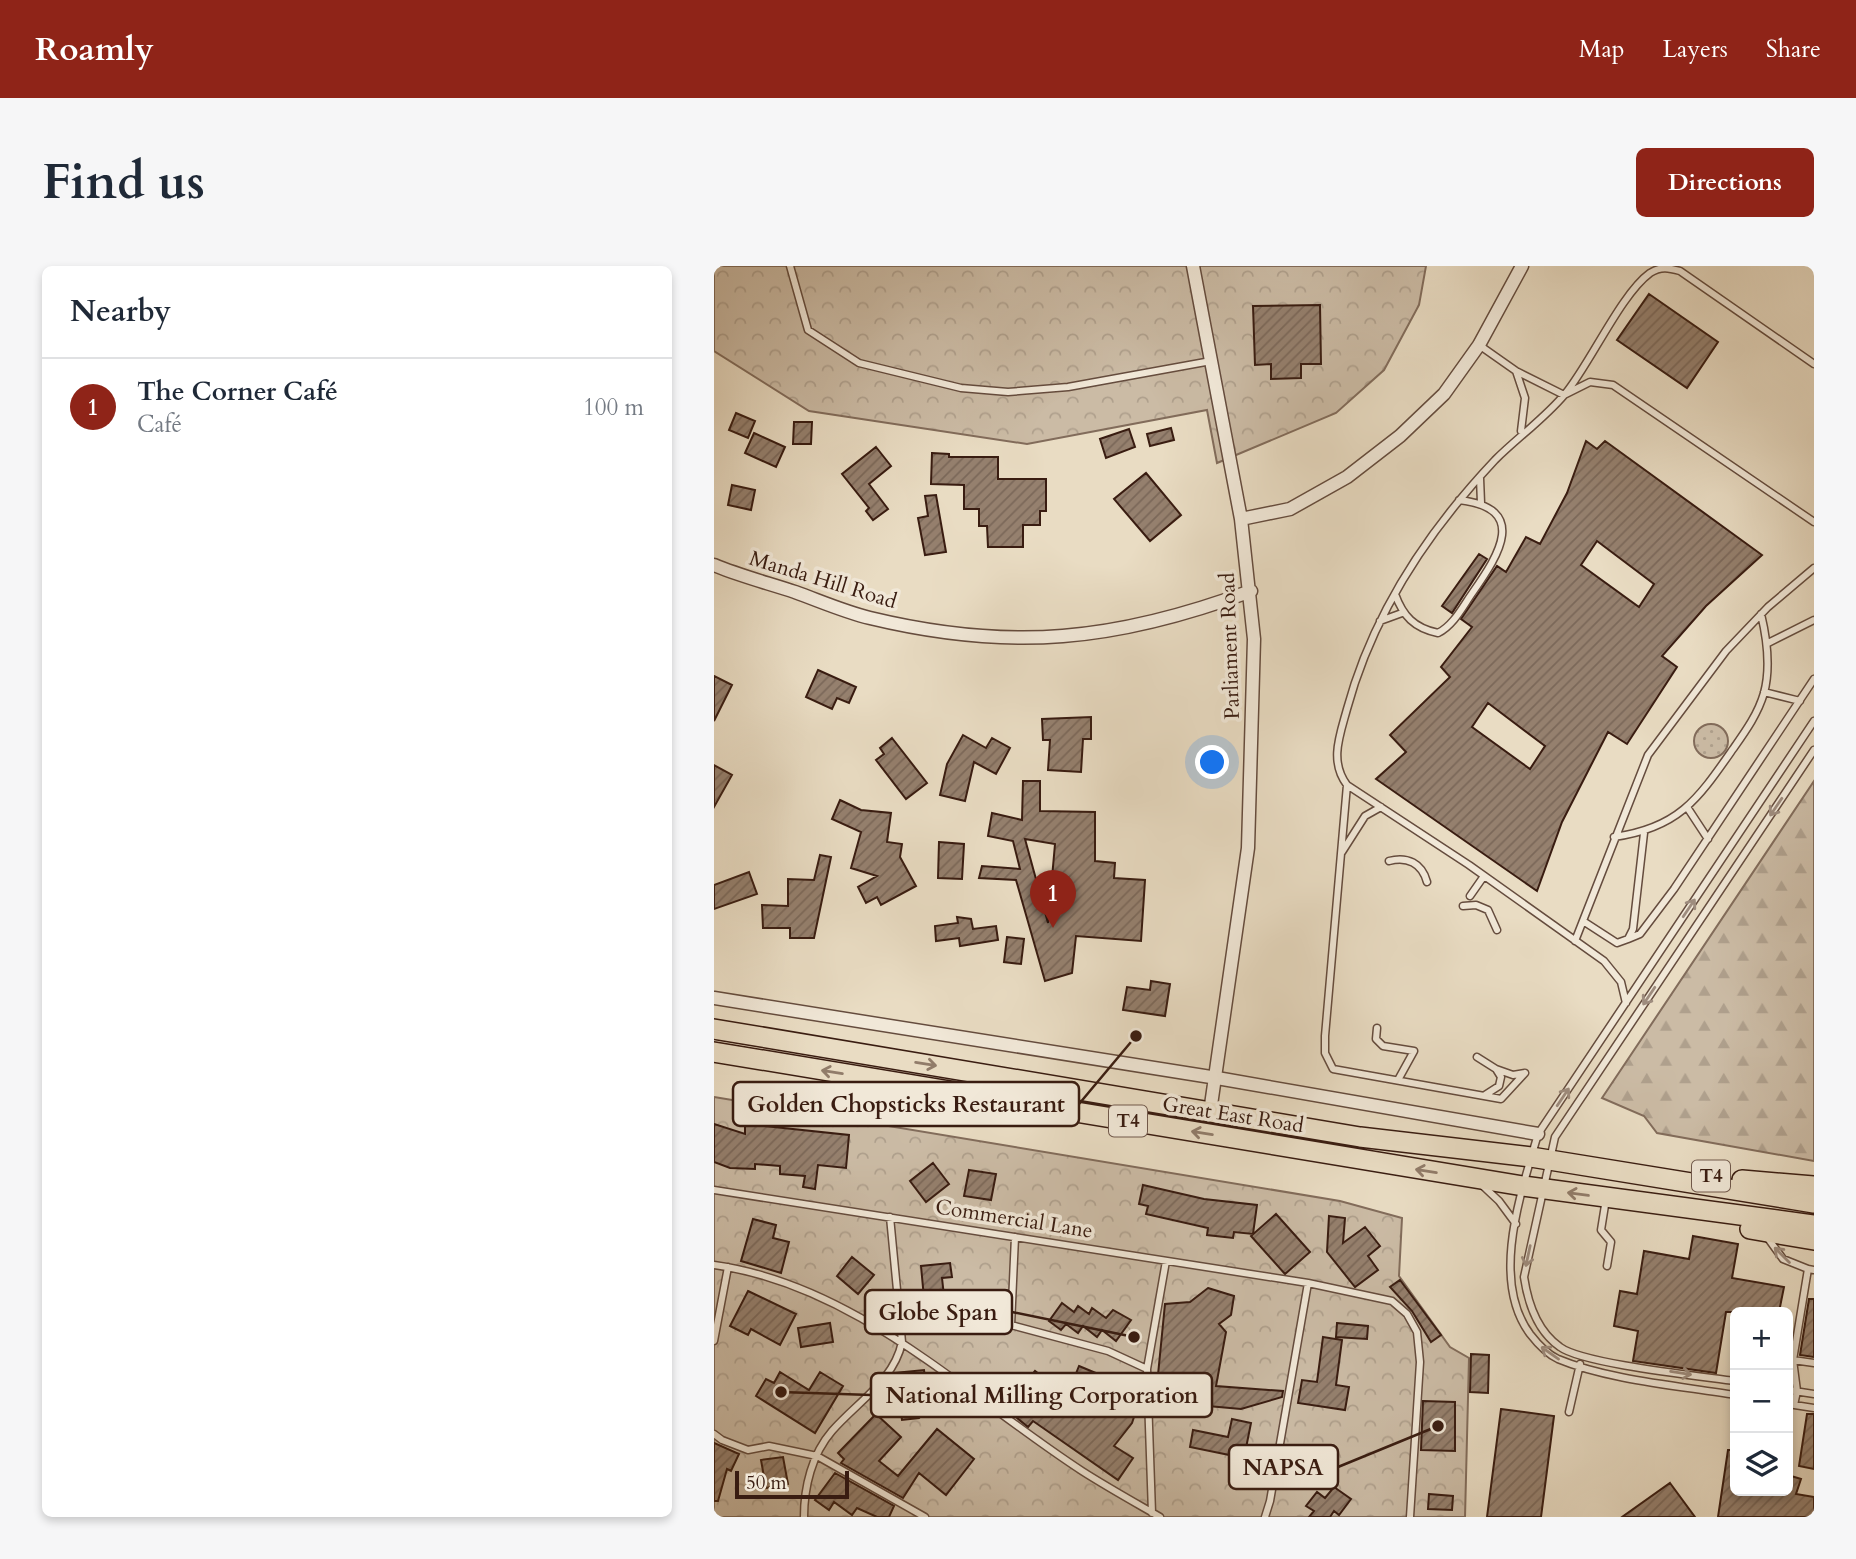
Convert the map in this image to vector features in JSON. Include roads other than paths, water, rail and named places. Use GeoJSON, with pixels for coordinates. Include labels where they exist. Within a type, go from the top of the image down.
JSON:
{"type":"FeatureCollection","features":[{"type":"Feature","properties":{"kind":"main road","name":"Great East Road"},"geometry":{"type":"LineString","coordinates":[[714,1029],[1360,1136],[1540,1158],[1814,1203]]}},
{"type":"Feature","properties":{"kind":"main road","name":"Great East Road"},"geometry":{"type":"LineString","coordinates":[[714,1052],[1532,1188],[1814,1225]]}},
{"type":"Feature","properties":{"kind":"main road","name":"Great East Road"},"geometry":{"type":"LineString","coordinates":[[1609,1170],[1636,1168],[1814,1186]]}},
{"type":"Feature","properties":{"kind":"main road","name":"Great East Road"},"geometry":{"type":"LineString","coordinates":[[1662,1206],[1682,1217],[1814,1240]]}},
{"type":"Feature","properties":{"kind":"street","name":"Parliament Road"},"geometry":{"type":"LineString","coordinates":[[1193,266],[1241,519],[1251,591],[1253,710],[1248,848],[1210,1112]]}},
{"type":"Feature","properties":{"kind":"street"},"geometry":{"type":"LineString","coordinates":[[1241,519],[1290,509],[1347,477],[1400,436],[1444,394],[1479,345],[1522,266]]}},
{"type":"Feature","properties":{"kind":"street","name":"Manda Hill Road"},"geometry":{"type":"LineString","coordinates":[[714,565],[868,618],[943,633],[982,637],[1055,639],[1133,628],[1205,608],[1251,591]]}},
{"type":"Feature","properties":{"kind":"street"},"geometry":{"type":"LineString","coordinates":[[714,998],[1217,1078],[1538,1134]]}},
{"type":"Feature","properties":{"kind":"lane"},"geometry":{"type":"LineString","coordinates":[[790,266],[808,330],[859,363],[961,388],[1008,392],[1068,387],[1212,361]]}},
{"type":"Feature","properties":{"kind":"lane"},"geometry":{"type":"LineString","coordinates":[[1626,1003],[1621,982],[1604,961],[1484,876],[1347,785],[1338,773],[1337,745],[1356,676],[1379,621],[1415,560],[1480,476],[1521,433],[1564,395],[1635,289],[1651,273],[1664,267],[1681,271],[1814,365]]}},
{"type":"Feature","properties":{"kind":"lane"},"geometry":{"type":"LineString","coordinates":[[1479,345],[1516,371],[1564,395]]}},
{"type":"Feature","properties":{"kind":"lane"},"geometry":{"type":"LineString","coordinates":[[1516,371],[1525,398],[1521,433]]}},
{"type":"Feature","properties":{"kind":"lane"},"geometry":{"type":"LineString","coordinates":[[1564,395],[1590,382],[1613,385],[1814,522]]}},
{"type":"Feature","properties":{"kind":"lane"},"geometry":{"type":"LineString","coordinates":[[1480,476],[1481,503]]}},
{"type":"Feature","properties":{"kind":"lane"},"geometry":{"type":"LineString","coordinates":[[1395,594],[1402,613],[1422,630],[1438,633],[1454,619],[1496,559],[1503,539],[1501,524],[1481,503],[1459,500]]}},
{"type":"Feature","properties":{"kind":"lane"},"geometry":{"type":"LineString","coordinates":[[1575,941],[1648,755],[1726,651],[1761,614],[1814,568]]}},
{"type":"Feature","properties":{"kind":"lane"},"geometry":{"type":"LineString","coordinates":[[1379,621],[1402,613]]}},
{"type":"Feature","properties":{"kind":"lane"},"geometry":{"type":"LineString","coordinates":[[1614,837],[1644,833],[1697,800],[1752,721],[1764,692],[1768,643],[1761,614]]}},
{"type":"Feature","properties":{"kind":"lane"},"geometry":{"type":"LineString","coordinates":[[1768,643],[1814,620]]}},
{"type":"Feature","properties":{"kind":"lane"},"geometry":{"type":"LineString","coordinates":[[1583,921],[1617,943],[1640,934],[1708,839],[1814,679]]}},
{"type":"Feature","properties":{"kind":"lane"},"geometry":{"type":"LineString","coordinates":[[1764,692],[1800,701]]}},
{"type":"Feature","properties":{"kind":"lane"},"geometry":{"type":"LineString","coordinates":[[1730,1394],[1579,1366],[1555,1358],[1537,1343],[1523,1325],[1514,1301],[1509,1273],[1516,1224],[1532,1188],[1540,1158],[1538,1134],[1814,721]]}},
{"type":"Feature","properties":{"kind":"lane"},"geometry":{"type":"LineString","coordinates":[[1730,1380],[1582,1355],[1561,1348],[1540,1327],[1527,1297],[1524,1277],[1532,1188],[1540,1158],[1814,750]]}},
{"type":"Feature","properties":{"kind":"lane"},"geometry":{"type":"LineString","coordinates":[[1347,785],[1325,1053],[1333,1069],[1501,1099],[1525,1073],[1513,1075],[1496,1069],[1477,1057]]}},
{"type":"Feature","properties":{"kind":"lane"},"geometry":{"type":"LineString","coordinates":[[1341,853],[1365,816],[1381,807]]}},
{"type":"Feature","properties":{"kind":"lane"},"geometry":{"type":"LineString","coordinates":[[1687,807],[1708,839]]}},
{"type":"Feature","properties":{"kind":"lane"},"geometry":{"type":"LineString","coordinates":[[1628,939],[1633,929],[1644,833]]}},
{"type":"Feature","properties":{"kind":"lane"},"geometry":{"type":"LineString","coordinates":[[1389,861],[1402,859],[1415,863],[1427,882]]}},
{"type":"Feature","properties":{"kind":"lane"},"geometry":{"type":"LineString","coordinates":[[1470,896],[1484,876]]}},
{"type":"Feature","properties":{"kind":"lane"},"geometry":{"type":"LineString","coordinates":[[1475,888],[1482,907],[1493,916],[1497,930]]}},
{"type":"Feature","properties":{"kind":"lane"},"geometry":{"type":"LineString","coordinates":[[1463,906],[1482,907]]}},
{"type":"Feature","properties":{"kind":"lane"},"geometry":{"type":"LineString","coordinates":[[1377,1028],[1376,1039],[1383,1046],[1414,1051],[1398,1080]]}},
{"type":"Feature","properties":{"kind":"lane"},"geometry":{"type":"LineString","coordinates":[[1484,1096],[1499,1086],[1501,1077],[1496,1069]]}},
{"type":"Feature","properties":{"kind":"lane"},"geometry":{"type":"LineString","coordinates":[[1538,1134],[1555,1137]]}},
{"type":"Feature","properties":{"kind":"lane"},"geometry":{"type":"LineString","coordinates":[[1475,1179],[1500,1201],[1516,1224]]}},
{"type":"Feature","properties":{"kind":"lane","name":"Commercial Lane"},"geometry":{"type":"LineString","coordinates":[[714,1190],[1308,1283],[1392,1301],[1406,1314],[1416,1332],[1420,1362],[1410,1517]]}},
{"type":"Feature","properties":{"kind":"lane"},"geometry":{"type":"LineString","coordinates":[[1606,1198],[1601,1230],[1611,1242],[1607,1266]]}},
{"type":"Feature","properties":{"kind":"lane"},"geometry":{"type":"LineString","coordinates":[[804,1517],[808,1479],[817,1456],[833,1430],[893,1367],[902,1342],[890,1217]]}},
{"type":"Feature","properties":{"kind":"lane"},"geometry":{"type":"LineString","coordinates":[[1762,1231],[1783,1259],[1811,1270],[1793,1360],[1797,1391],[1793,1400]]}},
{"type":"Feature","properties":{"kind":"lane"},"geometry":{"type":"LineString","coordinates":[[1015,1237],[1011,1325],[1108,1351],[1147,1369]]}},
{"type":"Feature","properties":{"kind":"lane"},"geometry":{"type":"LineString","coordinates":[[1152,1513],[1147,1369],[1166,1261]]}},
{"type":"Feature","properties":{"kind":"lane"},"geometry":{"type":"LineString","coordinates":[[714,1265],[799,1287],[902,1342],[1082,1471],[1160,1517]]}},
{"type":"Feature","properties":{"kind":"lane"},"geometry":{"type":"LineString","coordinates":[[714,1340],[728,1267]]}},
{"type":"Feature","properties":{"kind":"lane"},"geometry":{"type":"LineString","coordinates":[[1265,1517],[1308,1283]]}},
{"type":"Feature","properties":{"kind":"lane"},"geometry":{"type":"LineString","coordinates":[[1569,1412],[1582,1355]]}},
{"type":"Feature","properties":{"kind":"lane"},"geometry":{"type":"LineString","coordinates":[[1793,1360],[1814,1363]]}},
{"type":"Feature","properties":{"kind":"lane"},"geometry":{"type":"LineString","coordinates":[[1793,1391],[1814,1394]]}},
{"type":"Feature","properties":{"kind":"lane"},"geometry":{"type":"LineString","coordinates":[[1793,1404],[1814,1408]]}},
{"type":"Feature","properties":{"kind":"lane"},"geometry":{"type":"LineString","coordinates":[[714,1434],[748,1450],[769,1446],[817,1456],[925,1517]]}},
{"type":"Feature","properties":{"kind":"place","name":"The Corner Café"},"geometry":{"type":"Point","coordinates":[1053,928]}},
{"type":"Feature","properties":{"kind":"place","name":"Golden Chopsticks Restaurant"},"geometry":{"type":"Point","coordinates":[1136,1036]}},
{"type":"Feature","properties":{"kind":"place","name":"Globe Span"},"geometry":{"type":"Point","coordinates":[1134,1337]}},
{"type":"Feature","properties":{"kind":"place","name":"National Milling Corporation"},"geometry":{"type":"Point","coordinates":[781,1392]}},
{"type":"Feature","properties":{"kind":"place","name":"NAPSA"},"geometry":{"type":"Point","coordinates":[1438,1426]}}]}
